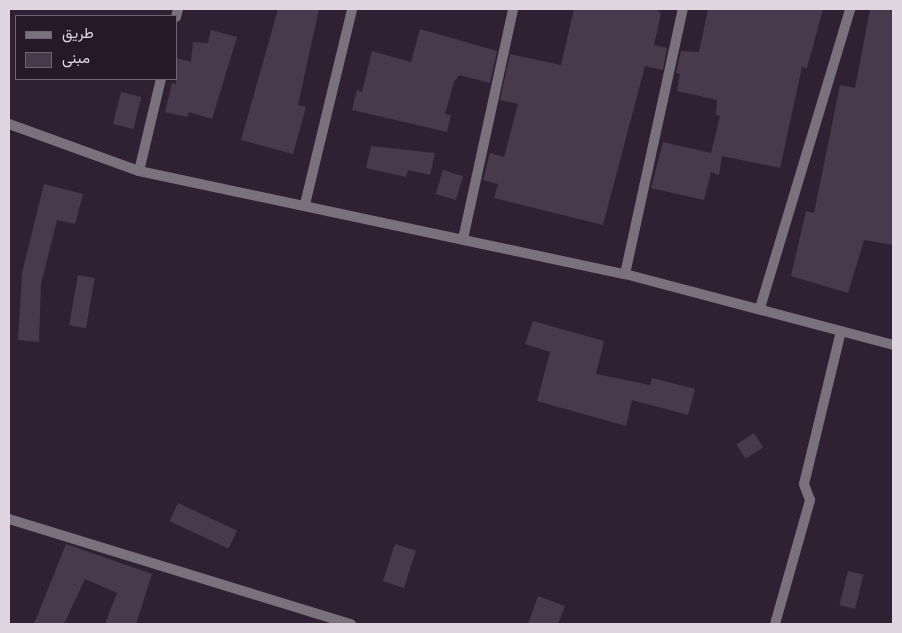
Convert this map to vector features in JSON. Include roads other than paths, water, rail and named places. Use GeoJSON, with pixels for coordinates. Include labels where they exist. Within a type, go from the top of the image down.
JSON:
{"type":"FeatureCollection","features":[{"type":"Feature","properties":{"kind":"street"},"geometry":{"type":"LineString","coordinates":[[305,204],[352,9]]}},
{"type":"Feature","properties":{"kind":"street"},"geometry":{"type":"LineString","coordinates":[[463,239],[512,9]]}},
{"type":"Feature","properties":{"kind":"street"},"geometry":{"type":"LineString","coordinates":[[624,274],[683,9]]}},
{"type":"Feature","properties":{"kind":"street"},"geometry":{"type":"LineString","coordinates":[[760,308],[850,9]]}},
{"type":"Feature","properties":{"kind":"street"},"geometry":{"type":"LineString","coordinates":[[139,171],[161,80]]}},
{"type":"Feature","properties":{"kind":"street"},"geometry":{"type":"LineString","coordinates":[[9,124],[139,171],[305,204],[624,274],[760,308],[893,345]]}},
{"type":"Feature","properties":{"kind":"street"},"geometry":{"type":"LineString","coordinates":[[775,624],[810,500],[804,484],[841,331]]}},
{"type":"Feature","properties":{"kind":"street"},"geometry":{"type":"LineString","coordinates":[[9,519],[351,624]]}}]}
